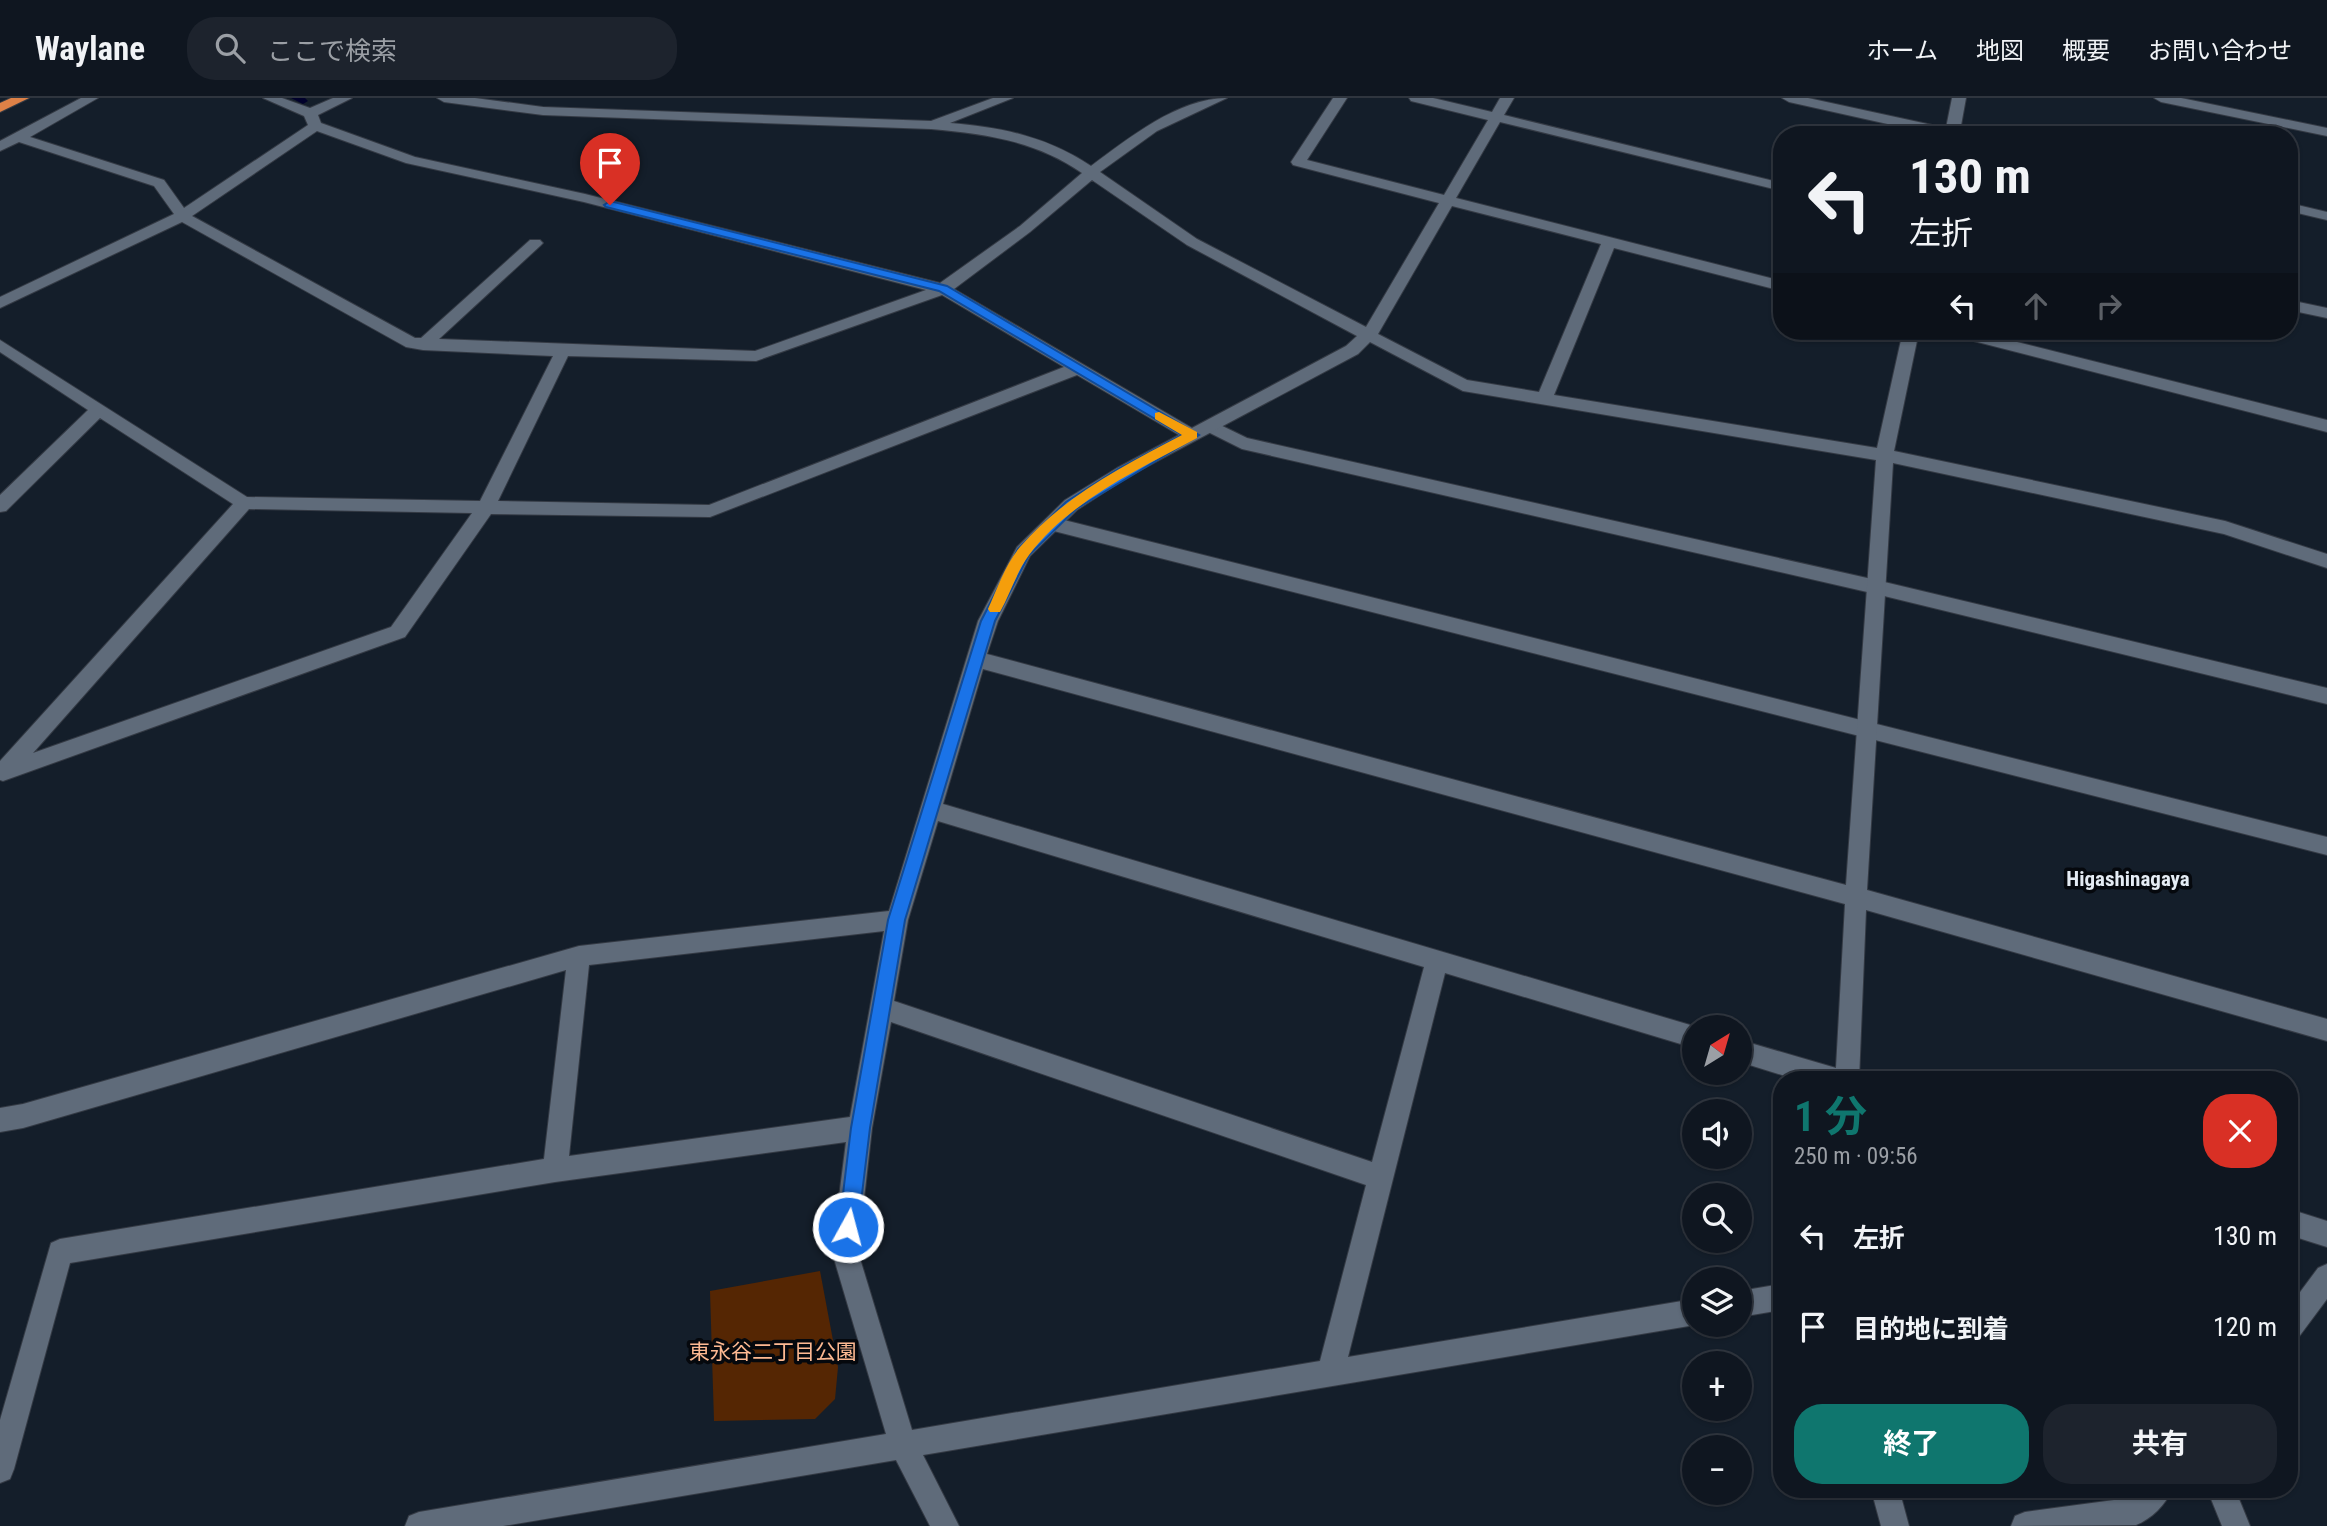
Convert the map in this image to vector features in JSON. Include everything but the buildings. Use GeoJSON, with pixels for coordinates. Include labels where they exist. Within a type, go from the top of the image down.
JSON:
{"type":"FeatureCollection","features":[{"type":"Feature","properties":{"kind":"highway"},"geometry":{"type":"LineString","coordinates":[[0,108],[22,98]]}},
{"type":"Feature","properties":{"kind":"street"},"geometry":{"type":"LineString","coordinates":[[0,147],[91,98]]}},
{"type":"Feature","properties":{"kind":"street"},"geometry":{"type":"LineString","coordinates":[[270,98],[312,120],[411,160],[585,198],[943,289],[1078,368],[1201,430],[1242,443],[1876,587],[2327,696]]}},
{"type":"Feature","properties":{"kind":"street"},"geometry":{"type":"LineString","coordinates":[[0,303],[182,216],[345,98]]}},
{"type":"Feature","properties":{"kind":"street"},"geometry":{"type":"LineString","coordinates":[[444,98],[543,111],[931,125],[986,130],[1022,138],[1064,153],[1192,243],[1463,385],[1885,455],[2225,528],[2327,561]]}},
{"type":"Feature","properties":{"kind":"street"},"geometry":{"type":"LineString","coordinates":[[931,125],[1006,98]]}},
{"type":"Feature","properties":{"kind":"street"},"geometry":{"type":"LineString","coordinates":[[17,137],[159,183],[182,216],[412,343],[563,351],[756,356],[943,289],[1025,229],[1093,171],[1152,128],[1220,98]]}},
{"type":"Feature","properties":{"kind":"street"},"geometry":{"type":"LineString","coordinates":[[1340,98],[1298,162],[1773,284]]}},
{"type":"Feature","properties":{"kind":"street"},"geometry":{"type":"LineString","coordinates":[[1416,98],[1773,185]]}},
{"type":"Feature","properties":{"kind":"street"},"geometry":{"type":"LineString","coordinates":[[945,1526],[902,1443],[845,1252],[860,1128],[897,920],[988,621],[1023,552],[1071,505],[1122,472],[1352,349],[1367,335],[1507,98]]}},
{"type":"Feature","properties":{"kind":"street"},"geometry":{"type":"LineString","coordinates":[[1789,98],[1917,126]]}},
{"type":"Feature","properties":{"kind":"street"},"geometry":{"type":"LineString","coordinates":[[1955,126],[1959,98]]}},
{"type":"Feature","properties":{"kind":"street"},"geometry":{"type":"LineString","coordinates":[[2161,98],[2298,126]]}},
{"type":"Feature","properties":{"kind":"street"},"geometry":{"type":"LineString","coordinates":[[2298,126],[2327,132]]}},
{"type":"Feature","properties":{"kind":"street"},"geometry":{"type":"LineString","coordinates":[[571,210],[585,198]]}},
{"type":"Feature","properties":{"kind":"street"},"geometry":{"type":"LineString","coordinates":[[2298,210],[2327,216]]}},
{"type":"Feature","properties":{"kind":"street"},"geometry":{"type":"LineString","coordinates":[[1545,397],[1609,242]]}},
{"type":"Feature","properties":{"kind":"street"},"geometry":{"type":"LineString","coordinates":[[423,345],[535,243]]}},
{"type":"Feature","properties":{"kind":"street"},"geometry":{"type":"LineString","coordinates":[[2298,306],[2327,313]]}},
{"type":"Feature","properties":{"kind":"street"},"geometry":{"type":"LineString","coordinates":[[1847,1071],[1886,438],[1909,340]]}},
{"type":"Feature","properties":{"kind":"street"},"geometry":{"type":"LineString","coordinates":[[1989,340],[2327,426]]}},
{"type":"Feature","properties":{"kind":"street"},"geometry":{"type":"LineString","coordinates":[[0,345],[244,503],[710,511],[1078,368]]}},
{"type":"Feature","properties":{"kind":"street"},"geometry":{"type":"LineString","coordinates":[[2,774],[398,632],[486,507],[563,351]]}},
{"type":"Feature","properties":{"kind":"street"},"geometry":{"type":"LineString","coordinates":[[0,506],[99,410]]}},
{"type":"Feature","properties":{"kind":"street"},"geometry":{"type":"LineString","coordinates":[[2,774],[244,503]]}},
{"type":"Feature","properties":{"kind":"street"},"geometry":{"type":"LineString","coordinates":[[1052,524],[2327,846]]}},
{"type":"Feature","properties":{"kind":"street"},"geometry":{"type":"LineString","coordinates":[[976,659],[1856,897],[2327,1030]]}},
{"type":"Feature","properties":{"kind":"street"},"geometry":{"type":"LineString","coordinates":[[932,810],[1682,1033]]}},
{"type":"Feature","properties":{"kind":"street"},"geometry":{"type":"LineString","coordinates":[[0,1120],[579,956],[897,920]]}},
{"type":"Feature","properties":{"kind":"street"},"geometry":{"type":"LineString","coordinates":[[555,1170],[579,956]]}},
{"type":"Feature","properties":{"kind":"street"},"geometry":{"type":"LineString","coordinates":[[1330,1373],[1437,961]]}},
{"type":"Feature","properties":{"kind":"street"},"geometry":{"type":"LineString","coordinates":[[881,1008],[1380,1177]]}},
{"type":"Feature","properties":{"kind":"street"},"geometry":{"type":"LineString","coordinates":[[1752,1055],[1807,1071]]}},
{"type":"Feature","properties":{"kind":"street"},"geometry":{"type":"LineString","coordinates":[[0,1469],[60,1252],[555,1170],[860,1128]]}},
{"type":"Feature","properties":{"kind":"street"},"geometry":{"type":"LineString","coordinates":[[2298,1225],[2327,1234]]}},
{"type":"Feature","properties":{"kind":"street"},"geometry":{"type":"LineString","coordinates":[[2298,1317],[2327,1277]]}},
{"type":"Feature","properties":{"kind":"street"},"geometry":{"type":"LineString","coordinates":[[1752,1302],[1773,1298]]}},
{"type":"Feature","properties":{"kind":"street"},"geometry":{"type":"LineString","coordinates":[[419,1526],[1682,1314]]}},
{"type":"Feature","properties":{"kind":"street"},"geometry":{"type":"LineString","coordinates":[[1887,1498],[1895,1526]]}},
{"type":"Feature","properties":{"kind":"street"},"geometry":{"type":"LineString","coordinates":[[2025,1526],[2136,1511],[2149,1498]]}},
{"type":"Feature","properties":{"kind":"street"},"geometry":{"type":"LineString","coordinates":[[2225,1498],[2236,1526]]}},
{"type":"Feature","properties":{"kind":"green space","name":"東永谷二丁目公園"},"geometry":{"type":"Polygon","coordinates":[[[820,1271],[838,1367],[835,1399],[815,1419],[714,1421],[710,1291],[820,1271]]]}},
{"type":"Feature","properties":{"kind":"waterway"},"geometry":{"type":"LineString","coordinates":[[296,98],[303,101]]}},
{"type":"Feature","properties":{"kind":"slow traffic"},"geometry":{"type":"LineString","coordinates":[[995,609],[1023,552],[1071,505],[1122,472],[1192,435],[1159,416]]}},
{"type":"Feature","properties":{"kind":"district","name":"Higashinagaya"},"geometry":{"type":"Point","coordinates":[2128,879]}},
{"type":"Feature","properties":{"kind":"route"},"geometry":{"type":"LineString","coordinates":[[610,205],[943,289],[1192,435],[1122,472],[1071,505],[1023,552],[988,621],[897,920],[860,1128],[848,1227]]}}]}
